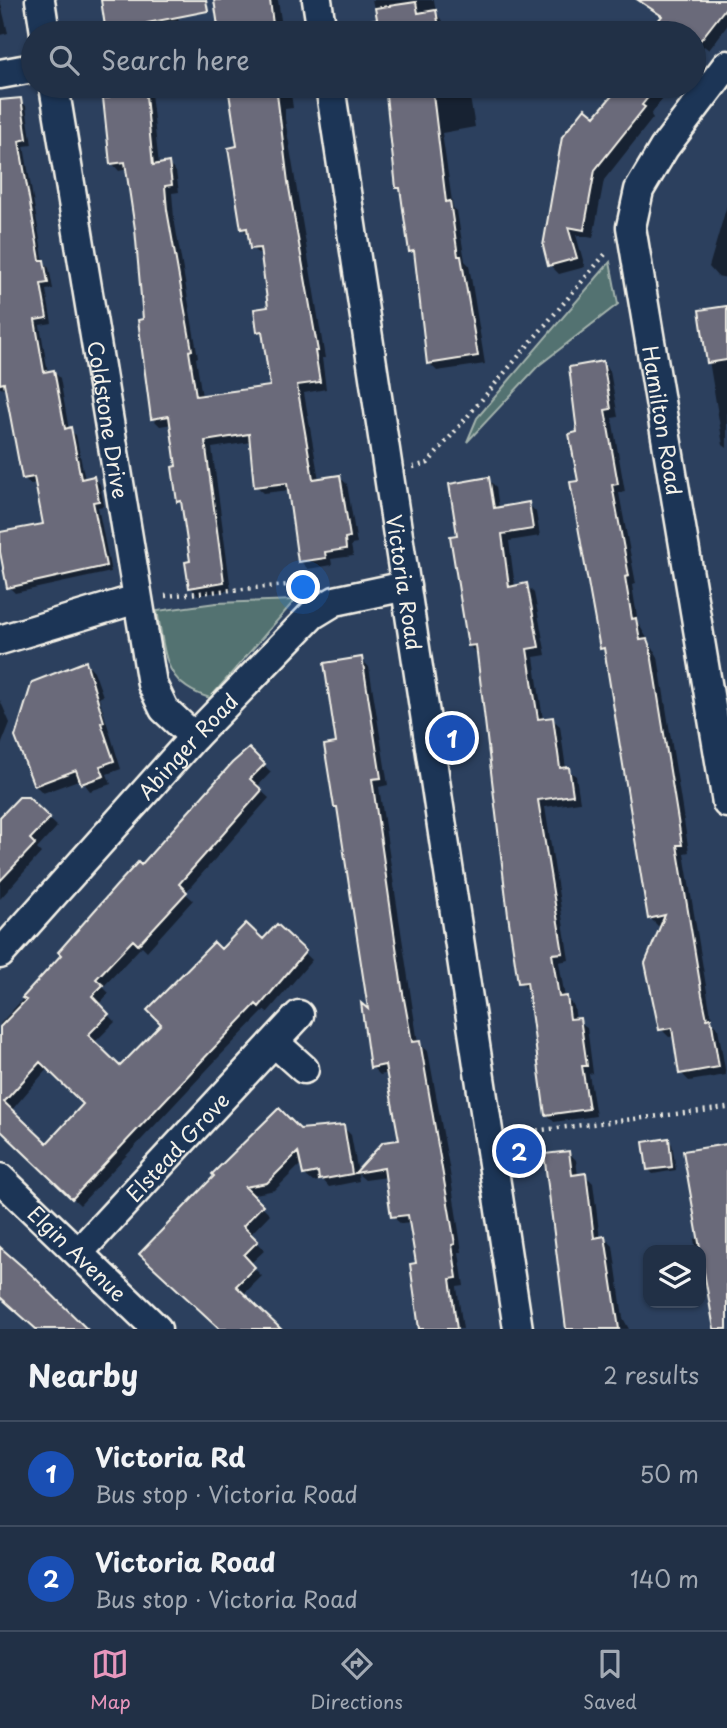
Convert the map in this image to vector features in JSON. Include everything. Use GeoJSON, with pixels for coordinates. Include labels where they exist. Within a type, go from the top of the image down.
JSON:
{"type":"FeatureCollection","features":[{"type":"Feature","properties":{"kind":"street"},"geometry":{"type":"LineString","coordinates":[[40,0],[44,21]]}},
{"type":"Feature","properties":{"kind":"street"},"geometry":{"type":"LineString","coordinates":[[317,0],[320,21]]}},
{"type":"Feature","properties":{"kind":"street","name":"Hamilton Road"},"geometry":{"type":"LineString","coordinates":[[706,93],[727,65]]}},
{"type":"Feature","properties":{"kind":"street"},"geometry":{"type":"LineString","coordinates":[[0,74],[21,70]]}},
{"type":"Feature","properties":{"kind":"street","name":"Coldstone Drive"},"geometry":{"type":"LineString","coordinates":[[56,98],[152,684],[157,698],[174,720],[194,737]]}},
{"type":"Feature","properties":{"kind":"street","name":"Victoria Road"},"geometry":{"type":"LineString","coordinates":[[332,98],[518,1329]]}},
{"type":"Feature","properties":{"kind":"street","name":"Hamilton Road"},"geometry":{"type":"LineString","coordinates":[[702,98],[664,148],[639,190],[631,227],[727,803]]}},
{"type":"Feature","properties":{"kind":"street","name":"Abinger Road"},"geometry":{"type":"LineString","coordinates":[[0,954],[194,737],[312,615],[335,601],[351,596],[406,586]]}},
{"type":"Feature","properties":{"kind":"street"},"geometry":{"type":"LineString","coordinates":[[0,640],[137,599]]}},
{"type":"Feature","properties":{"kind":"street","name":"Elstead Grove"},"geometry":{"type":"LineString","coordinates":[[79,1252],[299,1016]]}},
{"type":"Feature","properties":{"kind":"street"},"geometry":{"type":"LineString","coordinates":[[275,1043],[304,1069]]}},
{"type":"Feature","properties":{"kind":"street","name":"Elgin Avenue"},"geometry":{"type":"LineString","coordinates":[[0,1178],[157,1329]]}},
{"type":"Feature","properties":{"kind":"path"},"geometry":{"type":"LineString","coordinates":[[389,474],[428,463],[606,253],[634,243]]}},
{"type":"Feature","properties":{"kind":"path"},"geometry":{"type":"LineString","coordinates":[[137,599],[335,581],[351,596]]}},
{"type":"Feature","properties":{"kind":"path"},"geometry":{"type":"LineString","coordinates":[[488,1137],[727,1108]]}},
{"type":"Feature","properties":{"kind":"green space"},"geometry":{"type":"Polygon","coordinates":[[[610,262],[618,304],[538,366],[467,442],[477,418],[610,262]]]}},
{"type":"Feature","properties":{"kind":"green space"},"geometry":{"type":"Polygon","coordinates":[[[295,600],[210,698],[194,692],[175,676],[165,654],[157,611],[216,603],[295,600]]]}},
{"type":"Feature","properties":{"kind":"building"},"geometry":{"type":"Polygon","coordinates":[[[101,0],[206,0],[208,11],[157,21],[104,21],[101,0]]]}},
{"type":"Feature","properties":{"kind":"building"},"geometry":{"type":"Polygon","coordinates":[[[214,0],[270,0],[273,21],[217,21],[214,0]]]}},
{"type":"Feature","properties":{"kind":"building"},"geometry":{"type":"Polygon","coordinates":[[[638,0],[727,0],[727,6],[706,33],[706,21],[658,21],[662,16],[638,0]]]}},
{"type":"Feature","properties":{"kind":"building"},"geometry":{"type":"Polygon","coordinates":[[[416,2],[418,13],[436,10],[438,21],[369,21],[377,19],[375,8],[416,2]]]}},
{"type":"Feature","properties":{"kind":"building"},"geometry":{"type":"Polygon","coordinates":[[[21,98],[27,139],[19,141],[40,260],[44,260],[48,283],[41,284],[47,318],[35,320],[44,372],[54,370],[65,429],[71,427],[81,479],[94,476],[99,501],[93,502],[106,566],[7,588],[0,552],[0,532],[43,524],[34,477],[22,479],[4,383],[0,384],[0,100],[21,98]]]}},
{"type":"Feature","properties":{"kind":"building"},"geometry":{"type":"Polygon","coordinates":[[[103,98],[146,98],[153,165],[169,162],[172,185],[165,186],[167,210],[192,350],[189,351],[196,396],[270,386],[262,331],[257,332],[254,309],[268,307],[260,248],[250,249],[247,228],[241,229],[228,148],[237,146],[230,98],[278,98],[288,182],[318,351],[315,351],[320,382],[297,385],[313,479],[340,475],[350,537],[345,538],[346,549],[325,552],[326,558],[298,562],[287,483],[254,487],[249,434],[205,441],[224,582],[189,588],[185,562],[190,561],[181,501],[177,502],[172,467],[176,466],[169,416],[151,419],[138,320],[143,319],[135,229],[125,162],[110,164],[103,98]]]}},
{"type":"Feature","properties":{"kind":"building"},"geometry":{"type":"Polygon","coordinates":[[[386,98],[433,98],[446,202],[450,201],[478,356],[427,364],[414,251],[409,252],[400,188],[396,188],[386,98]]]}},
{"type":"Feature","properties":{"kind":"building"},"geometry":{"type":"Polygon","coordinates":[[[610,98],[648,98],[642,105],[645,107],[595,170],[584,230],[568,227],[577,258],[548,266],[543,246],[562,137],[585,108],[595,116],[610,98]]]}},
{"type":"Feature","properties":{"kind":"building"},"geometry":{"type":"Polygon","coordinates":[[[727,306],[727,360],[707,363],[699,310],[727,306]]]}},
{"type":"Feature","properties":{"kind":"building"},"geometry":{"type":"Polygon","coordinates":[[[603,361],[611,409],[605,410],[618,484],[612,485],[629,576],[625,577],[632,619],[636,618],[640,640],[647,639],[650,647],[682,845],[677,845],[702,995],[707,1019],[711,1018],[719,1067],[679,1074],[672,1028],[659,1030],[645,963],[665,915],[648,919],[604,648],[600,649],[570,482],[578,481],[569,434],[577,432],[569,367],[603,361]]]}},
{"type":"Feature","properties":{"kind":"building"},"geometry":{"type":"Polygon","coordinates":[[[489,477],[494,508],[529,502],[533,529],[502,534],[509,587],[527,583],[539,647],[527,649],[538,719],[553,717],[560,768],[569,767],[573,795],[538,800],[563,953],[552,954],[559,997],[567,996],[570,1019],[580,1018],[587,1066],[582,1066],[589,1109],[545,1115],[527,982],[518,983],[508,915],[476,645],[468,646],[450,536],[457,535],[449,484],[489,477]]]}},
{"type":"Feature","properties":{"kind":"building"},"geometry":{"type":"Polygon","coordinates":[[[362,657],[381,778],[372,779],[402,988],[412,1042],[420,1041],[455,1244],[452,1245],[457,1278],[450,1279],[457,1329],[419,1329],[410,1264],[416,1263],[408,1215],[391,1217],[384,1168],[355,1173],[383,1142],[399,1140],[385,1065],[370,1068],[361,1003],[368,1009],[337,807],[334,807],[324,745],[336,743],[324,663],[362,657]]]}},
{"type":"Feature","properties":{"kind":"building"},"geometry":{"type":"Polygon","coordinates":[[[86,661],[104,722],[101,723],[114,761],[100,766],[104,776],[81,784],[76,770],[34,786],[15,737],[32,682],[86,661]]]}},
{"type":"Feature","properties":{"kind":"building"},"geometry":{"type":"Polygon","coordinates":[[[249,748],[265,764],[250,779],[262,790],[179,884],[187,892],[138,945],[133,940],[96,979],[103,985],[92,996],[109,1014],[88,1035],[120,1066],[161,1024],[147,1010],[214,942],[221,949],[246,923],[263,939],[277,924],[306,951],[259,1007],[256,1004],[72,1199],[0,1130],[0,1027],[26,1000],[22,998],[61,955],[58,952],[138,862],[141,865],[232,763],[249,748]],[[40,1062],[4,1102],[47,1143],[83,1104],[40,1062]]]}},
{"type":"Feature","properties":{"kind":"building"},"geometry":{"type":"Polygon","coordinates":[[[19,797],[28,797],[50,818],[30,839],[35,844],[0,881],[0,817],[19,797]]]}},
{"type":"Feature","properties":{"kind":"building"},"geometry":{"type":"Polygon","coordinates":[[[279,1108],[300,1129],[344,1125],[352,1174],[319,1180],[318,1172],[303,1175],[298,1152],[267,1183],[245,1187],[263,1205],[243,1226],[258,1241],[244,1255],[255,1267],[236,1286],[281,1329],[220,1329],[139,1254],[214,1176],[212,1174],[279,1108]]]}},
{"type":"Feature","properties":{"kind":"building"},"geometry":{"type":"Polygon","coordinates":[[[669,1138],[672,1167],[647,1170],[643,1142],[669,1138]]]}},
{"type":"Feature","properties":{"kind":"building"},"geometry":{"type":"Polygon","coordinates":[[[727,1144],[727,1329],[714,1329],[706,1283],[706,1245],[699,1245],[683,1151],[727,1144]]]}},
{"type":"Feature","properties":{"kind":"building"},"geometry":{"type":"Polygon","coordinates":[[[569,1151],[572,1175],[586,1173],[594,1238],[605,1236],[619,1329],[566,1329],[544,1154],[569,1151]]]}},
{"type":"Feature","properties":{"kind":"building"},"geometry":{"type":"Polygon","coordinates":[[[0,1247],[87,1329],[36,1329],[0,1297],[0,1247]]]}},
{"type":"Feature","properties":{"kind":"place","name":"Victoria Rd"},"geometry":{"type":"Point","coordinates":[452,738]}},
{"type":"Feature","properties":{"kind":"place","name":"Victoria Road"},"geometry":{"type":"Point","coordinates":[519,1151]}}]}
